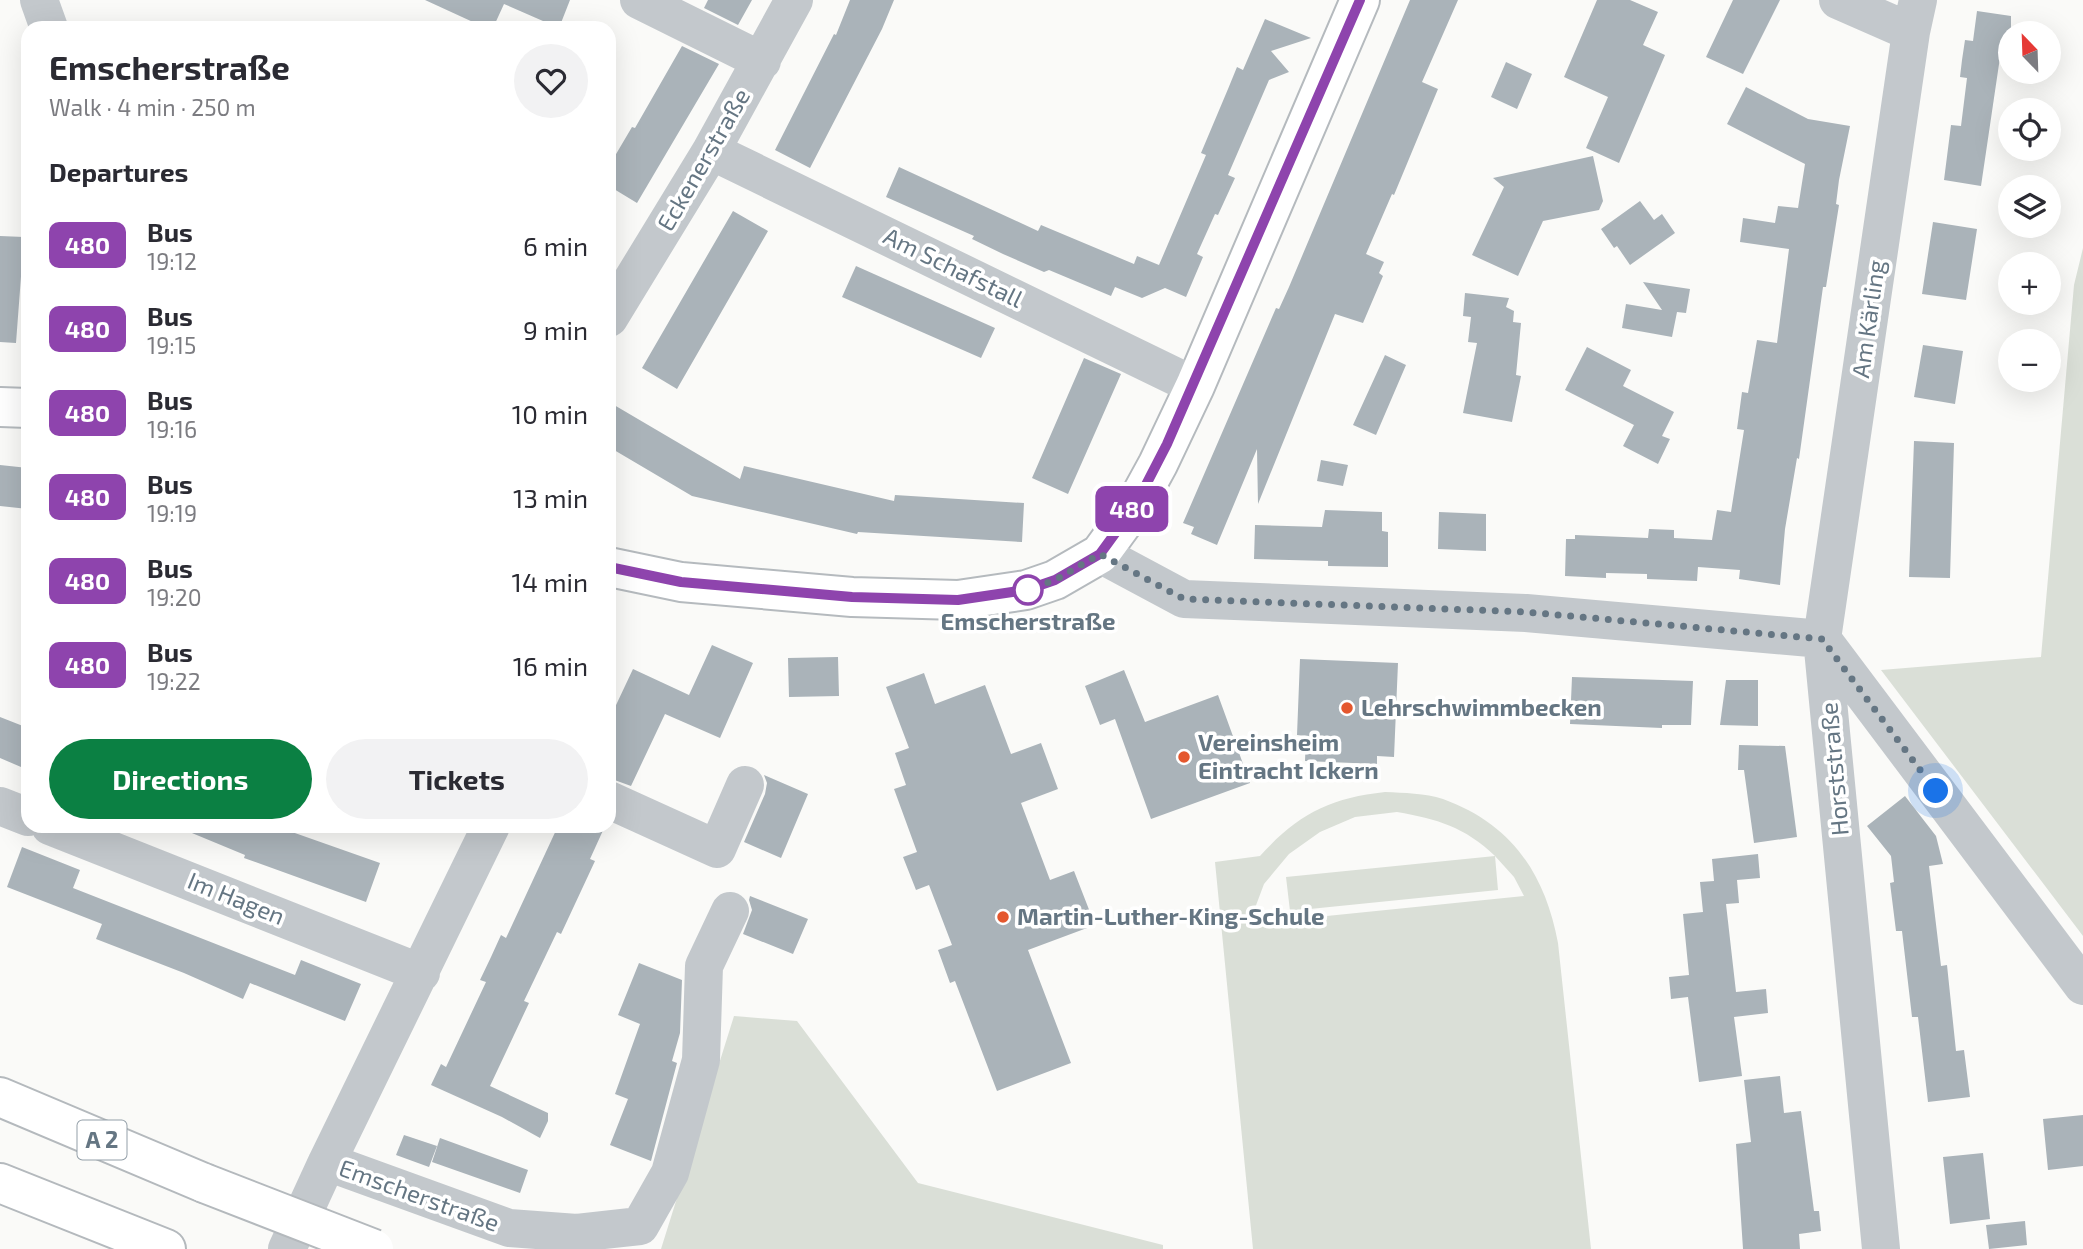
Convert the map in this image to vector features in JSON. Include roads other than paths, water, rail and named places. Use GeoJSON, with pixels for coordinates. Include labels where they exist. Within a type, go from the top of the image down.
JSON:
{"type":"FeatureCollection","features":[{"type":"Feature","properties":{"kind":"main road"},"geometry":{"type":"LineString","coordinates":[[616,572],[681,582],[852,597],[958,600],[1026,590],[1055,580],[1100,554],[1135,506],[1195,386],[1360,0]]}},
{"type":"Feature","properties":{"kind":"main road"},"geometry":{"type":"LineString","coordinates":[[0,407],[21,408]]}},
{"type":"Feature","properties":{"kind":"main road","name":"A 2"},"geometry":{"type":"LineString","coordinates":[[0,1097],[204,1183],[374,1249]]}},
{"type":"Feature","properties":{"kind":"main road"},"geometry":{"type":"LineString","coordinates":[[0,1183],[166,1249]]}},
{"type":"Feature","properties":{"kind":"street"},"geometry":{"type":"LineString","coordinates":[[39,0],[46,21]]}},
{"type":"Feature","properties":{"kind":"street"},"geometry":{"type":"LineString","coordinates":[[639,0],[762,61]]}},
{"type":"Feature","properties":{"kind":"street","name":"Eckenerstraße"},"geometry":{"type":"LineString","coordinates":[[616,307],[711,151],[794,0]]}},
{"type":"Feature","properties":{"kind":"street"},"geometry":{"type":"LineString","coordinates":[[1838,0],[1914,16]]}},
{"type":"Feature","properties":{"kind":"street","name":"Am Kärling"},"geometry":{"type":"LineString","coordinates":[[1822,639],[1914,16]]}},
{"type":"Feature","properties":{"kind":"street","name":"Am Schafstall"},"geometry":{"type":"LineString","coordinates":[[711,151],[1195,386]]}},
{"type":"Feature","properties":{"kind":"street"},"geometry":{"type":"LineString","coordinates":[[1100,554],[1184,599],[1526,612],[1822,639]]}},
{"type":"Feature","properties":{"kind":"street","name":"Horststraße"},"geometry":{"type":"LineString","coordinates":[[1822,639],[2083,986]]}},
{"type":"Feature","properties":{"kind":"street","name":"Horststraße"},"geometry":{"type":"LineString","coordinates":[[1822,639],[1881,1249]]}},
{"type":"Feature","properties":{"kind":"street"},"geometry":{"type":"LineString","coordinates":[[616,803],[717,849],[745,785]]}},
{"type":"Feature","properties":{"kind":"street"},"geometry":{"type":"LineString","coordinates":[[0,807],[21,814]]}},
{"type":"Feature","properties":{"kind":"street","name":"Im Hagen"},"geometry":{"type":"LineString","coordinates":[[68,833],[421,973]]}},
{"type":"Feature","properties":{"kind":"street","name":"Emscherstraße"},"geometry":{"type":"LineString","coordinates":[[287,1249],[488,833]]}},
{"type":"Feature","properties":{"kind":"street","name":"Emscherstraße"},"geometry":{"type":"LineString","coordinates":[[327,1162],[509,1228],[577,1233],[640,1226],[670,1173],[701,1060],[704,965],[730,911]]}},
{"type":"Feature","properties":{"kind":"place","name":"Emscherstraße"},"geometry":{"type":"Point","coordinates":[1028,590]}},
{"type":"Feature","properties":{"kind":"place","name":"Lehrschwimmbecken"},"geometry":{"type":"Point","coordinates":[1347,708]}},
{"type":"Feature","properties":{"kind":"place","name":"Vereinsheim Eintracht Ickern"},"geometry":{"type":"Point","coordinates":[1184,757]}},
{"type":"Feature","properties":{"kind":"place","name":"Martin-Luther-King-Schule"},"geometry":{"type":"Point","coordinates":[1003,917]}}]}
